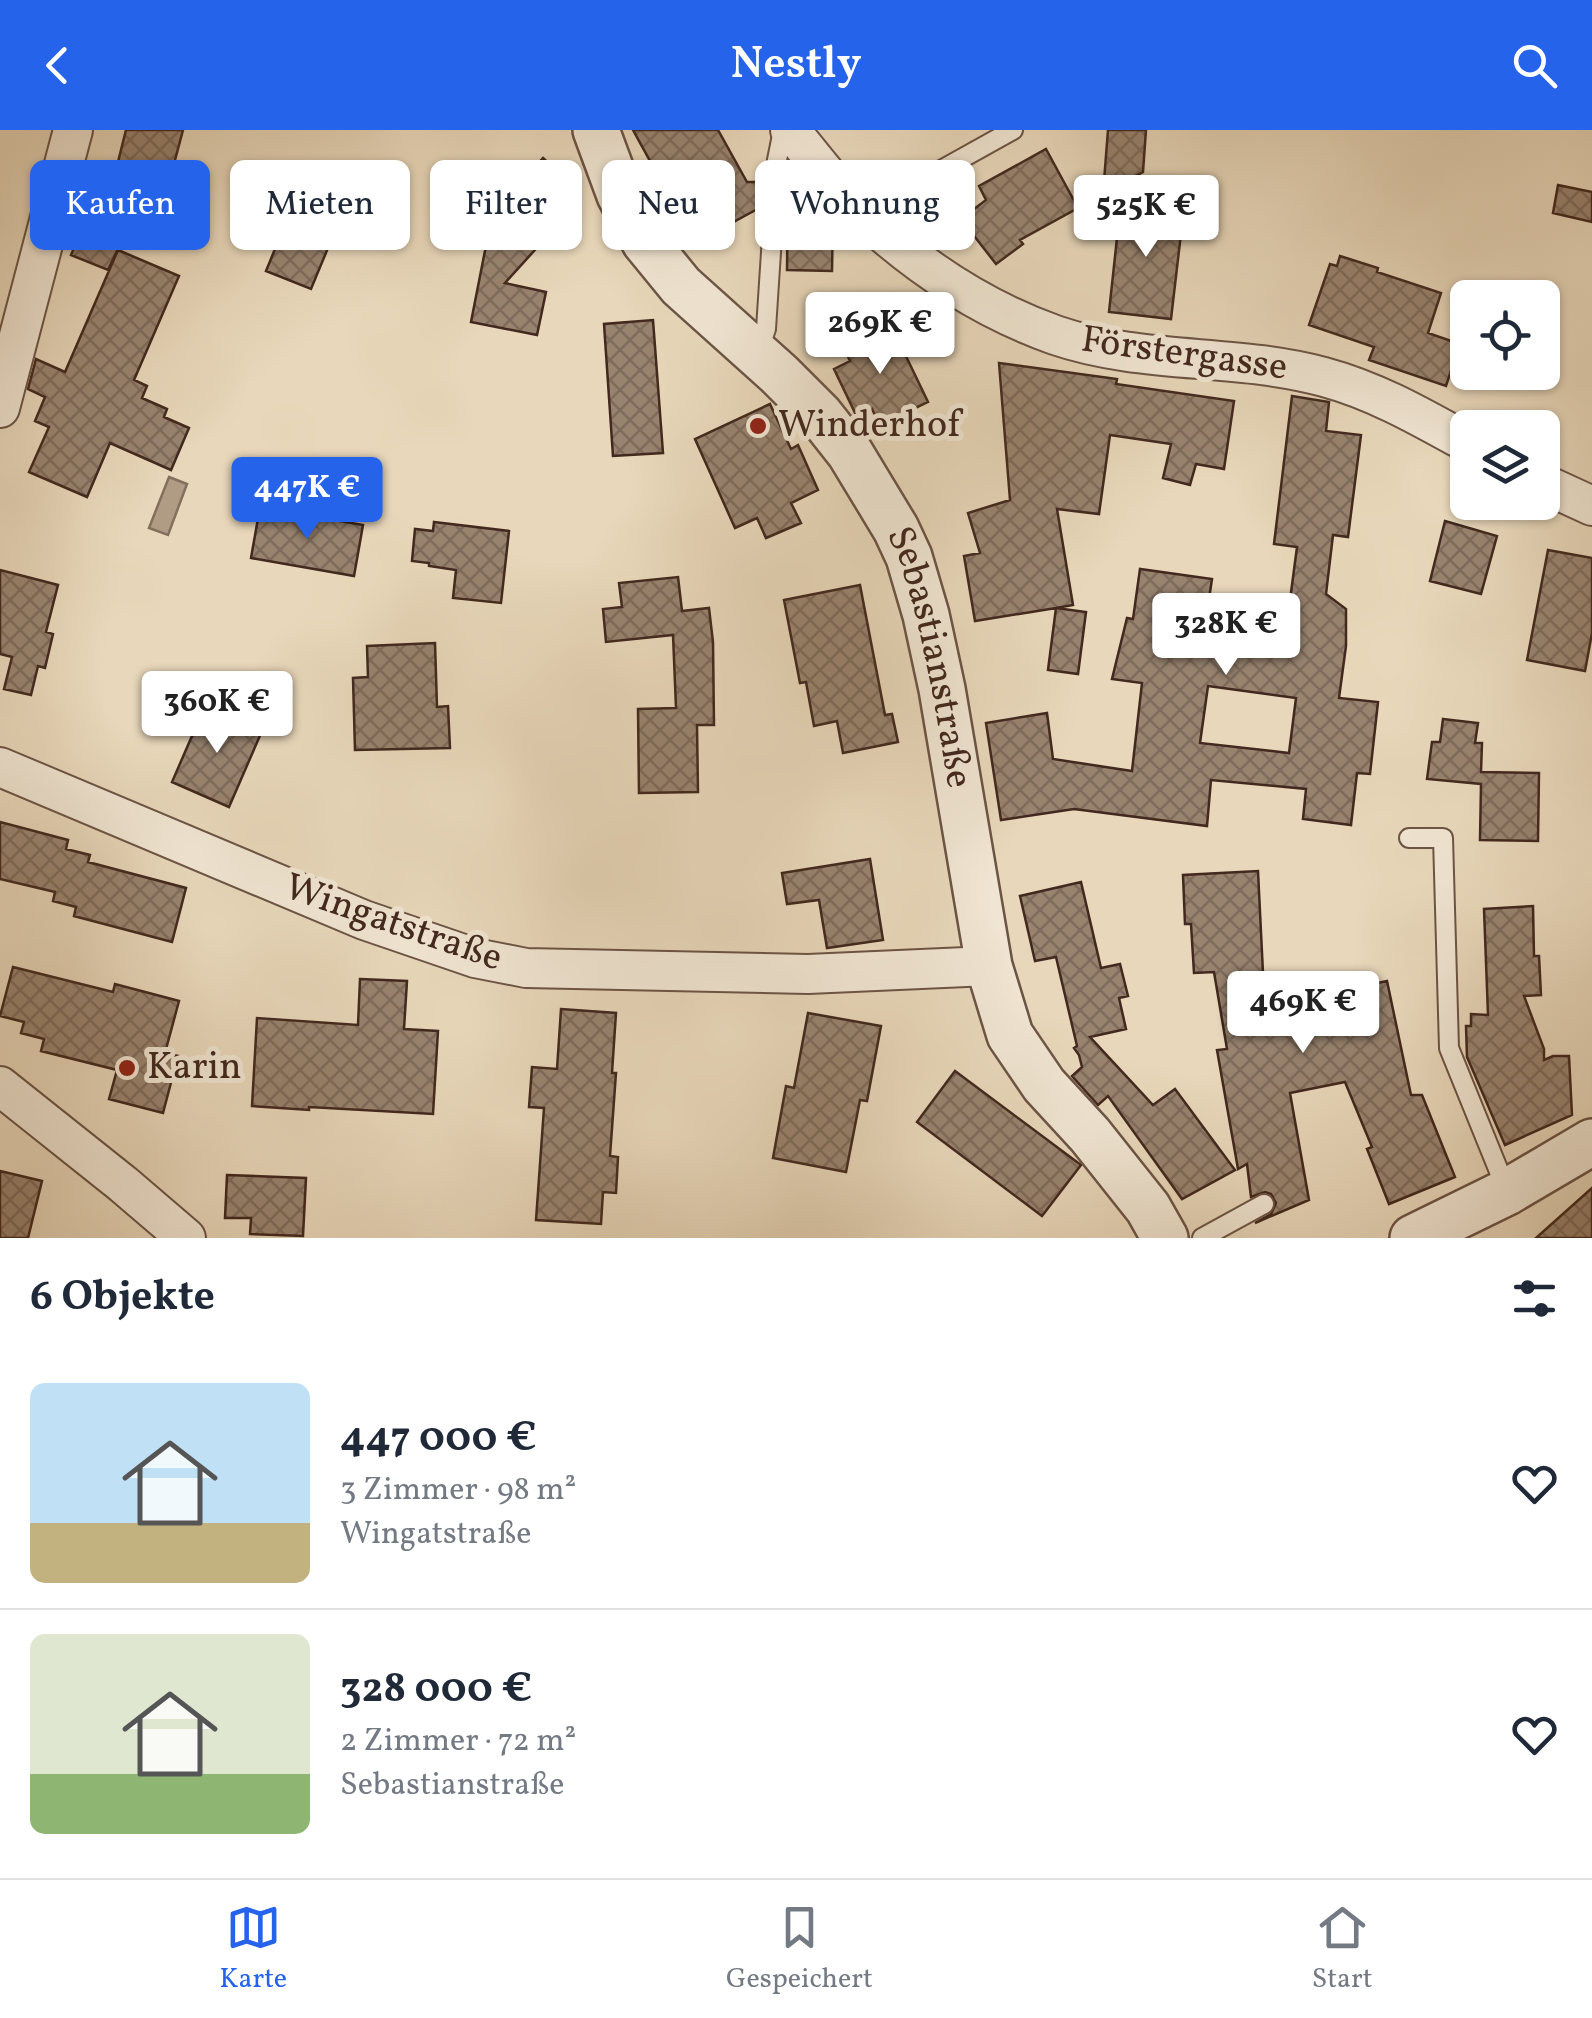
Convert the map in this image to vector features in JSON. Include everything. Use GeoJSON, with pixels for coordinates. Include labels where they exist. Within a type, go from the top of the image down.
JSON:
{"type":"FeatureCollection","features":[{"type":"Feature","properties":{"kind":"street"},"geometry":{"type":"LineString","coordinates":[[0,408],[73,130]]}},
{"type":"Feature","properties":{"kind":"street","name":"Sebastianstraße"},"geometry":{"type":"LineString","coordinates":[[596,130],[620,195],[645,242],[681,286],[820,415],[877,494],[909,557],[926,616],[989,966],[1010,1034],[1044,1085],[1090,1135],[1148,1208],[1166,1238]]}},
{"type":"Feature","properties":{"kind":"street","name":"Förstergasse"},"geometry":{"type":"LineString","coordinates":[[786,130],[813,160]]}},
{"type":"Feature","properties":{"kind":"street","name":"Förstergasse"},"geometry":{"type":"LineString","coordinates":[[905,250],[932,273],[995,311],[1058,336],[1124,352],[1323,376],[1385,398],[1450,434]]}},
{"type":"Feature","properties":{"kind":"street"},"geometry":{"type":"LineString","coordinates":[[1560,491],[1592,506]]}},
{"type":"Feature","properties":{"kind":"street","name":"Wingatstraße"},"geometry":{"type":"LineString","coordinates":[[0,766],[364,920],[476,958],[526,968],[808,974],[989,966]]}},
{"type":"Feature","properties":{"kind":"street"},"geometry":{"type":"LineString","coordinates":[[0,1086],[186,1238]]}},
{"type":"Feature","properties":{"kind":"street"},"geometry":{"type":"LineString","coordinates":[[1413,1238],[1507,1192],[1592,1142]]}},
{"type":"Feature","properties":{"kind":"lane","name":"Förstergasse"},"geometry":{"type":"LineString","coordinates":[[757,354],[766,329],[777,160],[786,130]]}},
{"type":"Feature","properties":{"kind":"lane"},"geometry":{"type":"LineString","coordinates":[[959,160],[1013,130]]}},
{"type":"Feature","properties":{"kind":"lane"},"geometry":{"type":"LineString","coordinates":[[1409,838],[1443,838],[1449,1048],[1507,1192]]}},
{"type":"Feature","properties":{"kind":"lane"},"geometry":{"type":"LineString","coordinates":[[1202,1238],[1264,1204]]}},
{"type":"Feature","properties":{"kind":"shaded area"},"geometry":{"type":"Polygon","coordinates":[[[169,477],[187,484],[168,535],[149,528],[169,477]]]}},
{"type":"Feature","properties":{"kind":"building"},"geometry":{"type":"Polygon","coordinates":[[[126,130],[183,130],[175,160],[118,160],[126,130]]]}},
{"type":"Feature","properties":{"kind":"building"},"geometry":{"type":"Polygon","coordinates":[[[633,130],[718,130],[735,160],[649,160],[633,130]]]}},
{"type":"Feature","properties":{"kind":"building"},"geometry":{"type":"Polygon","coordinates":[[[1108,130],[1146,130],[1143,172],[1103,194],[1108,130]]]}},
{"type":"Feature","properties":{"kind":"building"},"geometry":{"type":"Polygon","coordinates":[[[1046,149],[1078,208],[1020,240],[1023,244],[996,264],[975,237],[975,208],[986,200],[979,186],[1046,149]]]}},
{"type":"Feature","properties":{"kind":"building"},"geometry":{"type":"Polygon","coordinates":[[[735,160],[747,182],[755,182],[755,210],[735,221],[735,160]]]}},
{"type":"Feature","properties":{"kind":"building"},"geometry":{"type":"Polygon","coordinates":[[[1558,185],[1592,192],[1592,222],[1553,213],[1558,185]]]}},
{"type":"Feature","properties":{"kind":"building"},"geometry":{"type":"Polygon","coordinates":[[[1121,201],[1184,208],[1171,319],[1109,312],[1121,201]]]}},
{"type":"Feature","properties":{"kind":"building"},"geometry":{"type":"Polygon","coordinates":[[[73,250],[117,250],[108,270],[71,255],[73,250]]]}},
{"type":"Feature","properties":{"kind":"building"},"geometry":{"type":"Polygon","coordinates":[[[118,250],[179,276],[134,380],[147,386],[142,398],[167,409],[164,417],[189,428],[171,470],[110,443],[87,497],[29,472],[49,427],[35,421],[45,397],[28,389],[36,359],[65,372],[118,250]]]}},
{"type":"Feature","properties":{"kind":"building"},"geometry":{"type":"Polygon","coordinates":[[[275,250],[327,250],[311,289],[266,271],[275,250]]]}},
{"type":"Feature","properties":{"kind":"building"},"geometry":{"type":"Polygon","coordinates":[[[485,250],[535,250],[505,283],[546,292],[537,335],[471,322],[485,250]]]}},
{"type":"Feature","properties":{"kind":"building"},"geometry":{"type":"Polygon","coordinates":[[[787,250],[832,250],[832,271],[787,270],[787,250]]]}},
{"type":"Feature","properties":{"kind":"building"},"geometry":{"type":"Polygon","coordinates":[[[1340,256],[1441,293],[1428,333],[1450,341],[1446,386],[1369,360],[1374,347],[1309,325],[1330,264],[1337,266],[1340,256]]]}},
{"type":"Feature","properties":{"kind":"building"},"geometry":{"type":"Polygon","coordinates":[[[653,320],[663,453],[613,456],[604,324],[653,320]]]}},
{"type":"Feature","properties":{"kind":"building"},"geometry":{"type":"Polygon","coordinates":[[[891,325],[928,402],[880,425],[872,409],[857,417],[834,369],[850,361],[844,348],[891,325]]]}},
{"type":"Feature","properties":{"kind":"building"},"geometry":{"type":"Polygon","coordinates":[[[999,363],[1117,379],[1116,384],[1234,401],[1224,469],[1196,464],[1190,485],[1163,478],[1171,444],[1110,435],[1099,514],[1057,509],[1073,605],[975,621],[964,556],[980,553],[968,513],[1010,500],[999,363]]]}},
{"type":"Feature","properties":{"kind":"building"},"geometry":{"type":"Polygon","coordinates":[[[1292,396],[1329,402],[1326,431],[1361,435],[1348,537],[1333,535],[1326,594],[1346,609],[1339,698],[1378,702],[1370,774],[1357,773],[1351,825],[1303,819],[1306,789],[1211,780],[1207,826],[1074,809],[1001,820],[986,723],[1047,713],[1053,759],[1132,771],[1142,683],[1112,679],[1127,618],[1133,619],[1140,569],[1212,579],[1207,612],[1287,623],[1297,547],[1274,544],[1292,396]],[[1208,686],[1200,743],[1289,753],[1296,698],[1208,686]]]}},
{"type":"Feature","properties":{"kind":"building"},"geometry":{"type":"Polygon","coordinates":[[[770,404],[791,449],[798,445],[818,490],[791,503],[801,523],[766,538],[757,518],[735,528],[695,439],[770,404]]]}},
{"type":"Feature","properties":{"kind":"building"},"geometry":{"type":"Polygon","coordinates":[[[260,507],[363,525],[354,576],[251,558],[260,507]]]}},
{"type":"Feature","properties":{"kind":"building"},"geometry":{"type":"Polygon","coordinates":[[[1445,521],[1497,536],[1481,594],[1430,581],[1445,521]]]}},
{"type":"Feature","properties":{"kind":"building"},"geometry":{"type":"Polygon","coordinates":[[[434,522],[509,531],[501,603],[453,598],[456,570],[412,561],[415,529],[433,531],[434,522]]]}},
{"type":"Feature","properties":{"kind":"building"},"geometry":{"type":"Polygon","coordinates":[[[1548,550],[1592,558],[1592,633],[1585,671],[1527,660],[1548,550]]]}},
{"type":"Feature","properties":{"kind":"building"},"geometry":{"type":"Polygon","coordinates":[[[0,570],[58,585],[46,632],[53,634],[45,668],[38,666],[31,695],[4,689],[12,657],[0,654],[0,570]]]}},
{"type":"Feature","properties":{"kind":"building"},"geometry":{"type":"Polygon","coordinates":[[[678,577],[682,611],[709,608],[714,725],[697,725],[698,792],[639,793],[638,709],[676,708],[673,635],[606,642],[603,609],[622,607],[619,583],[678,577]]]}},
{"type":"Feature","properties":{"kind":"building"},"geometry":{"type":"Polygon","coordinates":[[[860,585],[885,715],[892,714],[898,742],[843,753],[837,721],[814,726],[806,682],[800,683],[784,600],[860,585]]]}},
{"type":"Feature","properties":{"kind":"building"},"geometry":{"type":"Polygon","coordinates":[[[1056,608],[1086,612],[1078,674],[1048,670],[1056,608]]]}},
{"type":"Feature","properties":{"kind":"building"},"geometry":{"type":"Polygon","coordinates":[[[435,643],[437,707],[448,706],[450,748],[355,750],[353,678],[368,677],[367,646],[435,643]]]}},
{"type":"Feature","properties":{"kind":"building"},"geometry":{"type":"Polygon","coordinates":[[[205,706],[262,731],[229,807],[172,782],[205,706]]]}},
{"type":"Feature","properties":{"kind":"building"},"geometry":{"type":"Polygon","coordinates":[[[1443,719],[1478,723],[1475,743],[1482,743],[1481,772],[1539,773],[1538,841],[1480,840],[1481,784],[1427,779],[1432,742],[1440,742],[1443,719]]]}},
{"type":"Feature","properties":{"kind":"building"},"geometry":{"type":"Polygon","coordinates":[[[0,822],[68,840],[66,849],[90,855],[88,862],[186,888],[172,942],[74,916],[76,907],[53,901],[55,892],[0,879],[0,822]]]}},
{"type":"Feature","properties":{"kind":"building"},"geometry":{"type":"Polygon","coordinates":[[[870,859],[883,940],[827,948],[819,900],[787,904],[782,873],[870,859]]]}},
{"type":"Feature","properties":{"kind":"building"},"geometry":{"type":"Polygon","coordinates":[[[1258,871],[1265,1014],[1327,1003],[1325,994],[1387,981],[1411,1095],[1422,1095],[1455,1177],[1389,1204],[1367,1149],[1372,1147],[1345,1082],[1290,1093],[1309,1200],[1255,1223],[1271,1214],[1276,1203],[1265,1192],[1251,1197],[1247,1164],[1238,1169],[1217,1050],[1227,1049],[1214,972],[1194,973],[1191,924],[1185,924],[1183,875],[1258,871]]]}},
{"type":"Feature","properties":{"kind":"building"},"geometry":{"type":"Polygon","coordinates":[[[1081,882],[1101,968],[1120,964],[1128,996],[1119,998],[1126,1029],[1090,1037],[1153,1105],[1175,1089],[1235,1170],[1182,1199],[1108,1096],[1098,1105],[1072,1076],[1082,1067],[1074,1048],[1077,1046],[1056,957],[1035,961],[1020,896],[1081,882]]]}},
{"type":"Feature","properties":{"kind":"building"},"geometry":{"type":"Polygon","coordinates":[[[1533,906],[1534,956],[1539,956],[1541,995],[1524,996],[1544,1049],[1544,1060],[1569,1056],[1572,1115],[1505,1145],[1467,1057],[1466,1026],[1471,1026],[1471,1014],[1488,1015],[1484,909],[1533,906]]]}},
{"type":"Feature","properties":{"kind":"building"},"geometry":{"type":"Polygon","coordinates":[[[13,967],[113,992],[115,984],[179,1001],[165,1053],[178,1056],[163,1113],[109,1099],[117,1070],[41,1051],[44,1039],[21,1033],[24,1022],[0,1016],[13,967]]]}},
{"type":"Feature","properties":{"kind":"building"},"geometry":{"type":"Polygon","coordinates":[[[360,979],[407,981],[404,1029],[438,1031],[433,1114],[252,1106],[257,1018],[358,1025],[360,979]]]}},
{"type":"Feature","properties":{"kind":"building"},"geometry":{"type":"Polygon","coordinates":[[[561,1009],[616,1013],[610,1156],[618,1157],[616,1193],[603,1192],[601,1224],[536,1220],[544,1108],[529,1107],[532,1067],[557,1069],[561,1009]]]}},
{"type":"Feature","properties":{"kind":"building"},"geometry":{"type":"Polygon","coordinates":[[[808,1013],[881,1026],[867,1101],[860,1100],[846,1172],[773,1158],[786,1086],[794,1088],[808,1013]]]}},
{"type":"Feature","properties":{"kind":"building"},"geometry":{"type":"Polygon","coordinates":[[[955,1071],[1081,1165],[1042,1216],[917,1122],[955,1071]]]}},
{"type":"Feature","properties":{"kind":"building"},"geometry":{"type":"Polygon","coordinates":[[[0,1171],[42,1181],[28,1238],[0,1238],[0,1171]]]}},
{"type":"Feature","properties":{"kind":"building"},"geometry":{"type":"Polygon","coordinates":[[[227,1175],[306,1178],[303,1236],[250,1234],[251,1218],[225,1218],[227,1175]]]}},
{"type":"Feature","properties":{"kind":"building"},"geometry":{"type":"Polygon","coordinates":[[[1592,1188],[1592,1238],[1536,1238],[1592,1188]]]}},
{"type":"Feature","properties":{"kind":"place","name":"Winderhof"},"geometry":{"type":"Point","coordinates":[758,426]}},
{"type":"Feature","properties":{"kind":"place","name":"Karin"},"geometry":{"type":"Point","coordinates":[127,1068]}}]}
